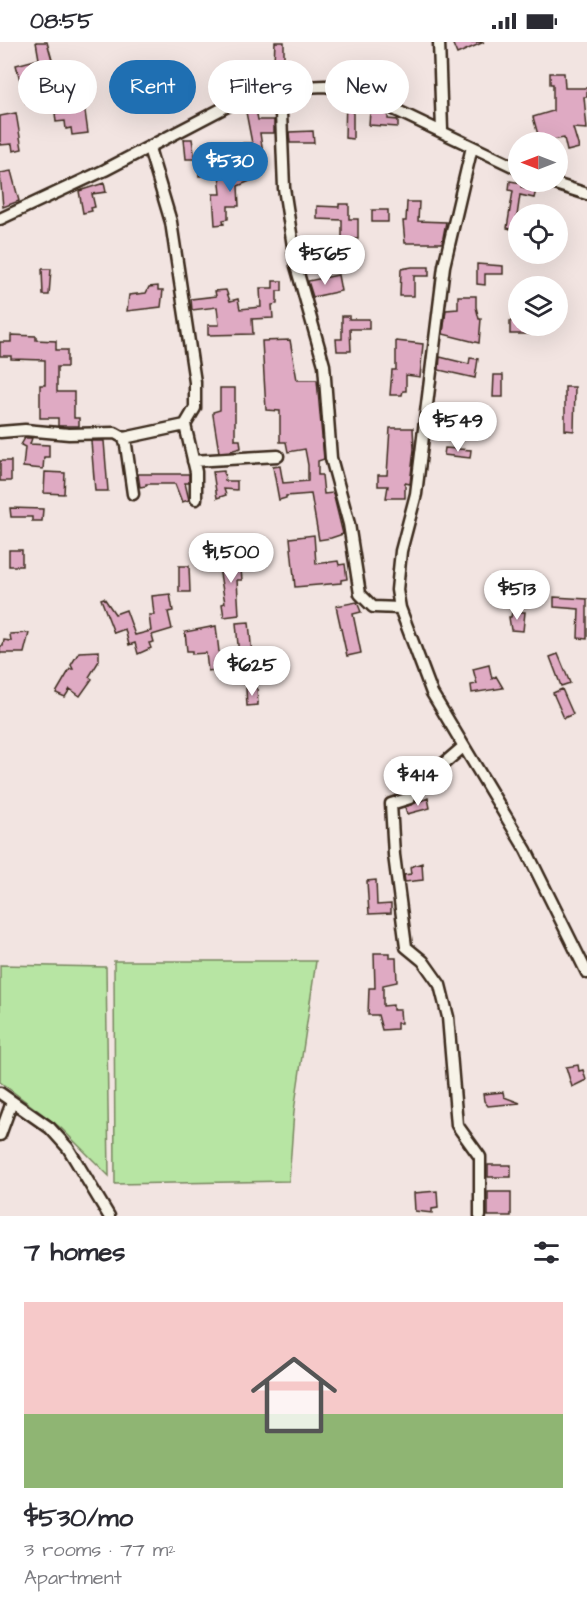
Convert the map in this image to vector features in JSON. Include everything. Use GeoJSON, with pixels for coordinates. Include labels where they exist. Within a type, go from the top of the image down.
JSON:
{"type":"FeatureCollection","features":[{"type":"Feature","properties":{"kind":"street"},"geometry":{"type":"LineString","coordinates":[[439,42],[442,130]]}},
{"type":"Feature","properties":{"kind":"street"},"geometry":{"type":"LineString","coordinates":[[313,87],[325,86],[358,92],[442,130],[508,164]]}},
{"type":"Feature","properties":{"kind":"street"},"geometry":{"type":"LineString","coordinates":[[0,219],[148,148],[212,114]]}},
{"type":"Feature","properties":{"kind":"street"},"geometry":{"type":"LineString","coordinates":[[281,114],[284,188],[296,266],[324,365],[331,458],[349,524],[360,594],[372,607],[400,608]]}},
{"type":"Feature","properties":{"kind":"street"},"geometry":{"type":"LineString","coordinates":[[472,147],[444,266],[416,494],[398,572],[400,608],[432,693],[526,850],[587,973]]}},
{"type":"Feature","properties":{"kind":"street"},"geometry":{"type":"LineString","coordinates":[[148,148],[171,222],[195,382],[195,408],[185,425],[196,472],[196,499]]}},
{"type":"Feature","properties":{"kind":"street"},"geometry":{"type":"LineString","coordinates":[[568,188],[587,194]]}},
{"type":"Feature","properties":{"kind":"street"},"geometry":{"type":"LineString","coordinates":[[0,432],[25,430],[69,434],[115,433],[124,438],[185,425]]}},
{"type":"Feature","properties":{"kind":"street"},"geometry":{"type":"LineString","coordinates":[[124,438],[133,494]]}},
{"type":"Feature","properties":{"kind":"street"},"geometry":{"type":"LineString","coordinates":[[193,461],[278,456]]}},
{"type":"Feature","properties":{"kind":"street"},"geometry":{"type":"LineString","coordinates":[[463,747],[434,772],[416,783],[410,798],[391,804],[394,855],[406,947],[423,961],[440,985],[448,1017],[457,1125],[480,1157],[480,1216]]}},
{"type":"Feature","properties":{"kind":"street"},"geometry":{"type":"LineString","coordinates":[[0,1092],[50,1128],[68,1148],[109,1216]]}},
{"type":"Feature","properties":{"kind":"street"},"geometry":{"type":"LineString","coordinates":[[0,1135],[12,1102]]}},
{"type":"Feature","properties":{"kind":"green space"},"geometry":{"type":"Polygon","coordinates":[[[114,961],[316,961],[294,1111],[289,1181],[115,1184],[114,961]]]}},
{"type":"Feature","properties":{"kind":"green space"},"geometry":{"type":"Polygon","coordinates":[[[0,965],[106,967],[109,1176],[61,1128],[0,1082],[0,965]]]}},
{"type":"Feature","properties":{"kind":"building"},"geometry":{"type":"Polygon","coordinates":[[[36,42],[47,42],[52,60],[35,60],[39,59],[36,42]]]}},
{"type":"Feature","properties":{"kind":"building"},"geometry":{"type":"Polygon","coordinates":[[[275,42],[284,42],[284,60],[274,60],[275,42]]]}},
{"type":"Feature","properties":{"kind":"building"},"geometry":{"type":"Polygon","coordinates":[[[452,42],[484,42],[457,54],[452,42]]]}},
{"type":"Feature","properties":{"kind":"building"},"geometry":{"type":"Polygon","coordinates":[[[550,73],[564,73],[565,88],[587,88],[587,97],[584,97],[587,129],[573,128],[579,148],[568,151],[568,132],[537,132],[533,117],[553,111],[553,84],[550,84],[550,73]]]}},
{"type":"Feature","properties":{"kind":"building"},"geometry":{"type":"Polygon","coordinates":[[[16,113],[22,149],[13,151],[12,144],[0,145],[0,116],[16,113]]]}},
{"type":"Feature","properties":{"kind":"building"},"geometry":{"type":"Polygon","coordinates":[[[55,114],[85,114],[88,133],[72,135],[71,128],[66,129],[65,121],[56,122],[55,114]]]}},
{"type":"Feature","properties":{"kind":"building"},"geometry":{"type":"Polygon","coordinates":[[[246,114],[257,114],[258,120],[274,120],[274,133],[260,133],[263,154],[243,154],[243,143],[252,143],[246,114]]]}},
{"type":"Feature","properties":{"kind":"building"},"geometry":{"type":"Polygon","coordinates":[[[346,114],[353,114],[353,139],[345,138],[346,114]]]}},
{"type":"Feature","properties":{"kind":"building"},"geometry":{"type":"Polygon","coordinates":[[[370,114],[386,114],[388,119],[398,120],[398,127],[369,125],[370,114]]]}},
{"type":"Feature","properties":{"kind":"building"},"geometry":{"type":"Polygon","coordinates":[[[313,131],[314,143],[290,143],[289,132],[313,131]]]}},
{"type":"Feature","properties":{"kind":"building"},"geometry":{"type":"Polygon","coordinates":[[[184,139],[192,139],[195,159],[186,159],[184,139]]]}},
{"type":"Feature","properties":{"kind":"building"},"geometry":{"type":"Polygon","coordinates":[[[199,162],[215,162],[215,175],[199,176],[199,162]]]}},
{"type":"Feature","properties":{"kind":"building"},"geometry":{"type":"Polygon","coordinates":[[[252,167],[257,178],[238,186],[239,206],[228,206],[228,219],[223,220],[224,224],[215,225],[213,194],[221,194],[219,173],[233,171],[233,175],[252,167]]]}},
{"type":"Feature","properties":{"kind":"building"},"geometry":{"type":"Polygon","coordinates":[[[11,171],[19,201],[3,207],[0,173],[11,171]]]}},
{"type":"Feature","properties":{"kind":"building"},"geometry":{"type":"Polygon","coordinates":[[[104,183],[106,192],[92,194],[95,207],[91,208],[92,211],[83,213],[79,191],[104,183]]]}},
{"type":"Feature","properties":{"kind":"building"},"geometry":{"type":"Polygon","coordinates":[[[513,192],[536,192],[534,198],[520,195],[519,204],[511,204],[513,192]]]}},
{"type":"Feature","properties":{"kind":"building"},"geometry":{"type":"Polygon","coordinates":[[[407,202],[419,202],[418,221],[446,222],[442,243],[405,243],[403,221],[406,221],[407,202]]]}},
{"type":"Feature","properties":{"kind":"building"},"geometry":{"type":"Polygon","coordinates":[[[339,204],[349,204],[349,219],[358,219],[358,239],[342,239],[342,220],[317,219],[317,206],[339,207],[339,204]]]}},
{"type":"Feature","properties":{"kind":"building"},"geometry":{"type":"Polygon","coordinates":[[[372,210],[388,210],[388,222],[372,222],[372,210]]]}},
{"type":"Feature","properties":{"kind":"building"},"geometry":{"type":"Polygon","coordinates":[[[477,264],[503,266],[503,274],[485,274],[485,285],[477,284],[477,264]]]}},
{"type":"Feature","properties":{"kind":"building"},"geometry":{"type":"Polygon","coordinates":[[[429,267],[429,276],[414,276],[414,296],[400,296],[401,269],[429,267]]]}},
{"type":"Feature","properties":{"kind":"building"},"geometry":{"type":"Polygon","coordinates":[[[42,269],[51,269],[49,295],[43,295],[42,269]]]}},
{"type":"Feature","properties":{"kind":"building"},"geometry":{"type":"Polygon","coordinates":[[[338,275],[341,291],[313,297],[308,281],[338,275]]]}},
{"type":"Feature","properties":{"kind":"building"},"geometry":{"type":"Polygon","coordinates":[[[273,281],[282,281],[282,291],[277,291],[277,304],[272,305],[273,318],[252,319],[253,334],[208,335],[208,325],[219,325],[217,307],[192,310],[191,299],[216,296],[215,291],[226,290],[230,301],[238,299],[240,309],[261,307],[260,288],[273,288],[273,281]]]}},
{"type":"Feature","properties":{"kind":"building"},"geometry":{"type":"Polygon","coordinates":[[[158,286],[158,290],[163,290],[161,307],[127,311],[129,295],[146,293],[149,287],[158,286]]]}},
{"type":"Feature","properties":{"kind":"building"},"geometry":{"type":"Polygon","coordinates":[[[458,296],[476,296],[476,307],[479,319],[481,319],[479,343],[443,334],[446,310],[458,309],[458,296]]]}},
{"type":"Feature","properties":{"kind":"building"},"geometry":{"type":"Polygon","coordinates":[[[342,316],[349,316],[349,319],[369,319],[369,329],[350,329],[351,351],[337,351],[336,339],[342,339],[342,316]]]}},
{"type":"Feature","properties":{"kind":"building"},"geometry":{"type":"Polygon","coordinates":[[[11,335],[36,336],[36,340],[56,341],[56,350],[67,350],[67,367],[57,367],[57,392],[74,392],[74,418],[79,418],[79,426],[58,426],[58,418],[40,418],[40,385],[45,385],[45,360],[11,359],[11,356],[0,356],[0,342],[11,342],[11,335]]]}},
{"type":"Feature","properties":{"kind":"building"},"geometry":{"type":"Polygon","coordinates":[[[290,340],[297,380],[317,380],[324,459],[318,461],[318,475],[322,475],[324,494],[333,493],[343,534],[331,538],[319,540],[311,494],[286,496],[279,500],[273,467],[280,466],[283,483],[308,481],[308,465],[305,449],[288,452],[286,442],[280,442],[280,411],[266,410],[262,341],[290,340]]]}},
{"type":"Feature","properties":{"kind":"building"},"geometry":{"type":"Polygon","coordinates":[[[396,341],[423,344],[420,377],[406,375],[406,391],[403,391],[402,395],[390,395],[392,370],[396,370],[396,341]]]}},
{"type":"Feature","properties":{"kind":"building"},"geometry":{"type":"Polygon","coordinates":[[[440,357],[469,364],[470,358],[478,359],[475,378],[439,370],[440,357]]]}},
{"type":"Feature","properties":{"kind":"building"},"geometry":{"type":"Polygon","coordinates":[[[494,375],[503,375],[503,397],[493,397],[494,375]]]}},
{"type":"Feature","properties":{"kind":"building"},"geometry":{"type":"Polygon","coordinates":[[[565,387],[575,387],[574,431],[565,430],[565,387]]]}},
{"type":"Feature","properties":{"kind":"building"},"geometry":{"type":"Polygon","coordinates":[[[220,388],[235,388],[235,440],[240,440],[241,448],[219,452],[213,412],[220,410],[220,388]]]}},
{"type":"Feature","properties":{"kind":"building"},"geometry":{"type":"Polygon","coordinates":[[[390,428],[413,428],[414,449],[410,484],[405,483],[405,498],[386,498],[388,486],[378,486],[378,475],[387,475],[390,428]]]}},
{"type":"Feature","properties":{"kind":"building"},"geometry":{"type":"Polygon","coordinates":[[[25,438],[32,438],[30,444],[49,445],[49,457],[44,457],[43,469],[23,467],[25,447],[21,445],[25,438]]]}},
{"type":"Feature","properties":{"kind":"building"},"geometry":{"type":"Polygon","coordinates":[[[91,441],[104,441],[108,491],[95,491],[91,441]]]}},
{"type":"Feature","properties":{"kind":"building"},"geometry":{"type":"Polygon","coordinates":[[[445,448],[471,450],[470,458],[444,455],[445,448]]]}},
{"type":"Feature","properties":{"kind":"building"},"geometry":{"type":"Polygon","coordinates":[[[0,461],[11,461],[11,481],[0,481],[0,461]]]}},
{"type":"Feature","properties":{"kind":"building"},"geometry":{"type":"Polygon","coordinates":[[[224,471],[225,481],[237,481],[237,490],[224,489],[226,495],[217,498],[213,472],[224,471]]]}},
{"type":"Feature","properties":{"kind":"building"},"geometry":{"type":"Polygon","coordinates":[[[45,472],[65,473],[64,494],[44,493],[45,472]]]}},
{"type":"Feature","properties":{"kind":"building"},"geometry":{"type":"Polygon","coordinates":[[[138,474],[189,474],[189,483],[185,483],[189,500],[182,502],[175,484],[146,484],[140,487],[138,474]]]}},
{"type":"Feature","properties":{"kind":"building"},"geometry":{"type":"Polygon","coordinates":[[[10,508],[43,509],[42,521],[32,521],[32,517],[11,517],[10,508]]]}},
{"type":"Feature","properties":{"kind":"building"},"geometry":{"type":"Polygon","coordinates":[[[314,535],[316,564],[338,561],[339,565],[345,564],[347,579],[341,580],[341,583],[295,587],[290,538],[314,535]]]}},
{"type":"Feature","properties":{"kind":"building"},"geometry":{"type":"Polygon","coordinates":[[[239,549],[242,580],[237,580],[239,615],[224,617],[222,604],[225,603],[218,562],[232,561],[231,550],[239,549]]]}},
{"type":"Feature","properties":{"kind":"building"},"geometry":{"type":"Polygon","coordinates":[[[9,550],[22,550],[22,566],[9,566],[9,550]]]}},
{"type":"Feature","properties":{"kind":"building"},"geometry":{"type":"Polygon","coordinates":[[[179,566],[189,566],[190,592],[179,592],[179,566]]]}},
{"type":"Feature","properties":{"kind":"building"},"geometry":{"type":"Polygon","coordinates":[[[170,594],[173,611],[168,612],[172,629],[152,635],[154,642],[149,643],[151,648],[138,654],[135,643],[129,645],[125,629],[114,633],[101,599],[104,598],[115,614],[126,610],[135,635],[151,631],[149,615],[154,615],[152,596],[170,594]]]}},
{"type":"Feature","properties":{"kind":"building"},"geometry":{"type":"Polygon","coordinates":[[[554,597],[587,599],[587,639],[578,638],[579,609],[554,607],[554,597]]]}},
{"type":"Feature","properties":{"kind":"building"},"geometry":{"type":"Polygon","coordinates":[[[357,602],[361,612],[353,614],[361,653],[347,656],[336,606],[357,602]]]}},
{"type":"Feature","properties":{"kind":"building"},"geometry":{"type":"Polygon","coordinates":[[[512,612],[525,612],[523,631],[511,630],[509,617],[512,612]]]}},
{"type":"Feature","properties":{"kind":"building"},"geometry":{"type":"Polygon","coordinates":[[[249,622],[253,666],[240,667],[236,623],[249,622]]]}},
{"type":"Feature","properties":{"kind":"building"},"geometry":{"type":"Polygon","coordinates":[[[216,626],[221,669],[208,671],[206,653],[192,654],[192,651],[187,651],[185,632],[216,626]]]}},
{"type":"Feature","properties":{"kind":"building"},"geometry":{"type":"Polygon","coordinates":[[[29,633],[24,653],[0,653],[0,646],[3,646],[4,640],[11,641],[10,634],[29,633]]]}},
{"type":"Feature","properties":{"kind":"building"},"geometry":{"type":"Polygon","coordinates":[[[99,651],[99,661],[89,677],[92,679],[80,696],[70,689],[65,697],[56,693],[70,669],[73,669],[71,665],[79,652],[99,651]]]}},
{"type":"Feature","properties":{"kind":"building"},"geometry":{"type":"Polygon","coordinates":[[[558,654],[570,683],[561,686],[550,657],[558,654]]]}},
{"type":"Feature","properties":{"kind":"building"},"geometry":{"type":"Polygon","coordinates":[[[489,665],[492,679],[496,676],[503,688],[472,693],[471,685],[477,684],[473,669],[489,665]]]}},
{"type":"Feature","properties":{"kind":"building"},"geometry":{"type":"Polygon","coordinates":[[[246,688],[257,688],[258,705],[247,706],[246,688]]]}},
{"type":"Feature","properties":{"kind":"building"},"geometry":{"type":"Polygon","coordinates":[[[562,689],[573,714],[564,718],[553,693],[562,689]]]}},
{"type":"Feature","properties":{"kind":"building"},"geometry":{"type":"Polygon","coordinates":[[[428,798],[430,808],[407,814],[405,807],[428,798]]]}},
{"type":"Feature","properties":{"kind":"building"},"geometry":{"type":"Polygon","coordinates":[[[422,863],[423,880],[405,882],[404,875],[411,874],[410,867],[422,863]]]}},
{"type":"Feature","properties":{"kind":"building"},"geometry":{"type":"Polygon","coordinates":[[[376,880],[377,905],[391,904],[391,913],[369,914],[367,881],[376,880]]]}},
{"type":"Feature","properties":{"kind":"building"},"geometry":{"type":"Polygon","coordinates":[[[374,953],[390,953],[390,958],[396,958],[397,982],[383,985],[383,1006],[393,1005],[393,1010],[400,1010],[401,1023],[397,1023],[397,1029],[382,1030],[378,1015],[368,1015],[369,988],[375,988],[374,953]]]}},
{"type":"Feature","properties":{"kind":"building"},"geometry":{"type":"Polygon","coordinates":[[[578,1065],[579,1071],[583,1070],[586,1080],[572,1087],[566,1067],[578,1065]]]}},
{"type":"Feature","properties":{"kind":"building"},"geometry":{"type":"Polygon","coordinates":[[[503,1092],[504,1097],[520,1103],[488,1106],[484,1101],[483,1094],[503,1092]]]}},
{"type":"Feature","properties":{"kind":"building"},"geometry":{"type":"Polygon","coordinates":[[[488,1165],[511,1165],[511,1177],[488,1177],[488,1165]]]}},
{"type":"Feature","properties":{"kind":"building"},"geometry":{"type":"Polygon","coordinates":[[[437,1191],[438,1208],[432,1209],[432,1213],[415,1211],[414,1193],[437,1191]]]}},
{"type":"Feature","properties":{"kind":"building"},"geometry":{"type":"Polygon","coordinates":[[[488,1192],[511,1192],[511,1216],[488,1216],[488,1192]]]}}]}
